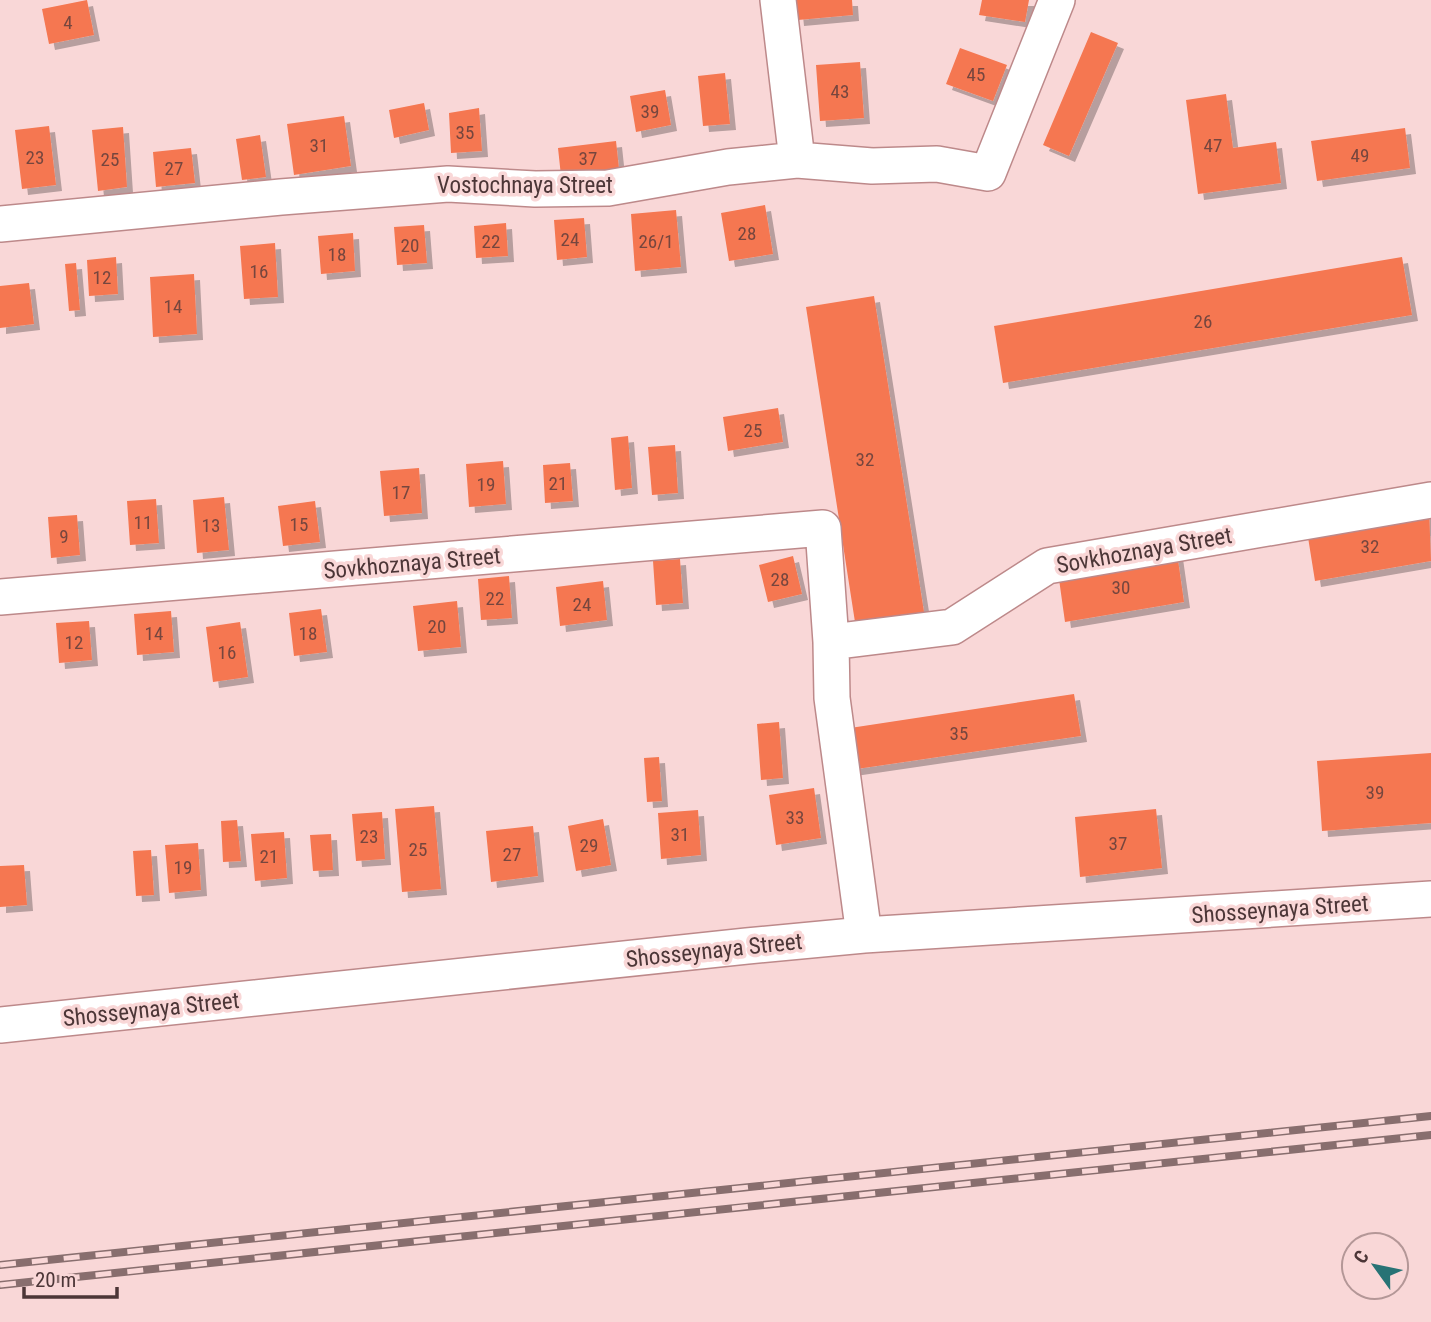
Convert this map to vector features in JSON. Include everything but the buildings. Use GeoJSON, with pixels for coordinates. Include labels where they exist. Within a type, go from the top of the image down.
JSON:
{"type":"FeatureCollection","features":[{"type":"Feature","properties":{"kind":"street"},"geometry":{"type":"LineString","coordinates":[[778,0],[797,160]]}},
{"type":"Feature","properties":{"kind":"street","name":"Vostochnaya Street"},"geometry":{"type":"LineString","coordinates":[[0,224],[448,184],[534,189],[608,188],[728,167],[797,160],[872,166],[937,164],[988,173],[1058,0]]}},
{"type":"Feature","properties":{"kind":"street","name":"Sovkhoznaya Street"},"geometry":{"type":"LineString","coordinates":[[0,597],[823,528],[831,642],[952,627],[1047,566],[1431,499]]}},
{"type":"Feature","properties":{"kind":"street"},"geometry":{"type":"LineString","coordinates":[[831,642],[832,698],[864,935]]}},
{"type":"Feature","properties":{"kind":"street","name":"Shosseynaya Street"},"geometry":{"type":"LineString","coordinates":[[0,1025],[864,935],[1431,900]]}},
{"type":"Feature","properties":{"kind":"railway"},"geometry":{"type":"LineString","coordinates":[[0,1265],[1431,1116]]}},
{"type":"Feature","properties":{"kind":"railway"},"geometry":{"type":"LineString","coordinates":[[0,1285],[1431,1135]]}}]}
